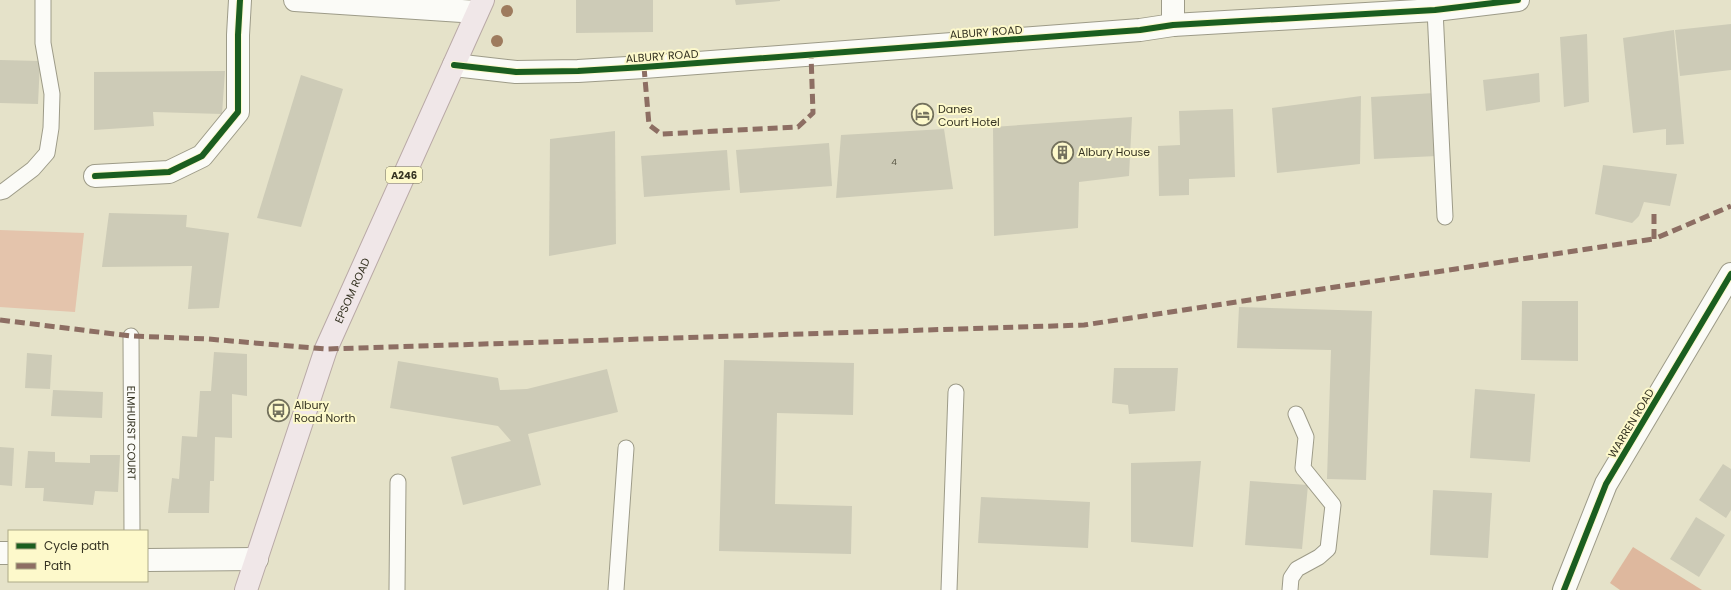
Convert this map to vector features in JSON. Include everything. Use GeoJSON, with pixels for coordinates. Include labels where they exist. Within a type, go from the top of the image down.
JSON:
{"type":"FeatureCollection","features":[{"type":"Feature","properties":{"kind":"main road","name":"EPSOM ROAD"},"geometry":{"type":"LineString","coordinates":[[246,590],[326,349],[480,6]]}},
{"type":"Feature","properties":{"kind":"street"},"geometry":{"type":"LineString","coordinates":[[95,176],[169,172],[202,156],[238,112],[238,35],[240,0]]}},
{"type":"Feature","properties":{"kind":"street"},"geometry":{"type":"LineString","coordinates":[[294,0],[480,6]]}},
{"type":"Feature","properties":{"kind":"street"},"geometry":{"type":"LineString","coordinates":[[1173,0],[1173,25]]}},
{"type":"Feature","properties":{"kind":"street","name":"ALBURY ROAD"},"geometry":{"type":"LineString","coordinates":[[454,65],[516,72],[578,71],[644,67],[1140,30],[1173,25],[1435,10],[1518,0]]}},
{"type":"Feature","properties":{"kind":"street","name":"WARREN ROAD"},"geometry":{"type":"LineString","coordinates":[[1564,590],[1606,484],[1731,274]]}},
{"type":"Feature","properties":{"kind":"street"},"geometry":{"type":"LineString","coordinates":[[148,560],[257,559]]}},
{"type":"Feature","properties":{"kind":"lane"},"geometry":{"type":"LineString","coordinates":[[0,192],[4,191],[34,169],[47,153],[51,128],[52,94],[43,43],[43,0]]}},
{"type":"Feature","properties":{"kind":"lane"},"geometry":{"type":"LineString","coordinates":[[1435,10],[1445,216]]}},
{"type":"Feature","properties":{"kind":"lane","name":"ELMHURST COURT"},"geometry":{"type":"LineString","coordinates":[[131,336],[132,530]]}},
{"type":"Feature","properties":{"kind":"lane"},"geometry":{"type":"LineString","coordinates":[[950,590],[956,392]]}},
{"type":"Feature","properties":{"kind":"lane"},"geometry":{"type":"LineString","coordinates":[[1290,590],[1291,578],[1297,569],[1319,557],[1328,549],[1333,505],[1303,468],[1306,437],[1296,414]]}},
{"type":"Feature","properties":{"kind":"lane"},"geometry":{"type":"LineString","coordinates":[[616,590],[626,448]]}},
{"type":"Feature","properties":{"kind":"lane"},"geometry":{"type":"LineString","coordinates":[[397,590],[398,482]]}},
{"type":"Feature","properties":{"kind":"shaded area"},"geometry":{"type":"Polygon","coordinates":[[[0,230],[84,233],[75,312],[0,307],[0,230]]]}},
{"type":"Feature","properties":{"kind":"shaded area"},"geometry":{"type":"Polygon","coordinates":[[[1633,547],[1702,590],[1620,590],[1610,583],[1633,547]]]}},
{"type":"Feature","properties":{"kind":"building"},"geometry":{"type":"Polygon","coordinates":[[[576,0],[653,0],[653,32],[576,33],[576,0]]]}},
{"type":"Feature","properties":{"kind":"building"},"geometry":{"type":"Polygon","coordinates":[[[735,0],[780,0],[780,1],[736,5],[735,0]]]}},
{"type":"Feature","properties":{"kind":"building"},"geometry":{"type":"Polygon","coordinates":[[[1731,24],[1731,70],[1680,76],[1675,30],[1731,24]]]}},
{"type":"Feature","properties":{"kind":"building"},"geometry":{"type":"Polygon","coordinates":[[[1674,30],[1684,144],[1666,145],[1666,129],[1633,133],[1623,38],[1674,30]]]}},
{"type":"Feature","properties":{"kind":"building"},"geometry":{"type":"Polygon","coordinates":[[[1587,34],[1589,102],[1564,107],[1560,37],[1587,34]]]}},
{"type":"Feature","properties":{"kind":"building"},"geometry":{"type":"Polygon","coordinates":[[[0,60],[40,61],[38,104],[0,103],[0,60]]]}},
{"type":"Feature","properties":{"kind":"building"},"geometry":{"type":"Polygon","coordinates":[[[225,71],[222,114],[153,112],[154,126],[94,130],[94,72],[225,71]]]}},
{"type":"Feature","properties":{"kind":"building"},"geometry":{"type":"Polygon","coordinates":[[[1539,73],[1540,102],[1486,111],[1483,80],[1539,73]]]}},
{"type":"Feature","properties":{"kind":"building"},"geometry":{"type":"Polygon","coordinates":[[[301,75],[343,89],[301,227],[257,218],[301,75]]]}},
{"type":"Feature","properties":{"kind":"building"},"geometry":{"type":"Polygon","coordinates":[[[1434,93],[1437,156],[1374,159],[1371,97],[1434,93]]]}},
{"type":"Feature","properties":{"kind":"building"},"geometry":{"type":"Polygon","coordinates":[[[1361,96],[1360,164],[1277,173],[1272,108],[1361,96]]]}},
{"type":"Feature","properties":{"kind":"building"},"geometry":{"type":"Polygon","coordinates":[[[1233,109],[1235,177],[1189,179],[1189,195],[1159,196],[1158,146],[1180,145],[1179,111],[1233,109]]]}},
{"type":"Feature","properties":{"kind":"building","name":"Albury House"},"geometry":{"type":"Polygon","coordinates":[[[1132,117],[1129,176],[1079,182],[1078,228],[994,236],[993,127],[1132,117]]]}},
{"type":"Feature","properties":{"kind":"building"},"geometry":{"type":"Polygon","coordinates":[[[944,129],[953,189],[836,198],[841,135],[944,129]]]}},
{"type":"Feature","properties":{"kind":"building"},"geometry":{"type":"Polygon","coordinates":[[[615,131],[616,244],[549,256],[550,139],[615,131]]]}},
{"type":"Feature","properties":{"kind":"building"},"geometry":{"type":"Polygon","coordinates":[[[829,143],[832,186],[740,193],[736,150],[829,143]]]}},
{"type":"Feature","properties":{"kind":"building"},"geometry":{"type":"Polygon","coordinates":[[[727,150],[730,190],[644,197],[641,156],[727,150]]]}},
{"type":"Feature","properties":{"kind":"building"},"geometry":{"type":"Polygon","coordinates":[[[1603,165],[1677,174],[1670,206],[1644,202],[1639,216],[1632,223],[1595,214],[1603,165]]]}},
{"type":"Feature","properties":{"kind":"building"},"geometry":{"type":"Polygon","coordinates":[[[109,213],[187,215],[186,227],[229,233],[219,308],[188,309],[192,266],[102,267],[109,213]]]}},
{"type":"Feature","properties":{"kind":"building"},"geometry":{"type":"Polygon","coordinates":[[[1522,301],[1578,301],[1578,361],[1521,360],[1522,301]]]}},
{"type":"Feature","properties":{"kind":"building"},"geometry":{"type":"Polygon","coordinates":[[[1239,307],[1372,311],[1366,480],[1327,479],[1331,350],[1237,348],[1239,307]]]}},
{"type":"Feature","properties":{"kind":"building"},"geometry":{"type":"Polygon","coordinates":[[[214,352],[247,354],[247,396],[232,394],[232,438],[215,437],[214,481],[210,481],[209,513],[168,513],[172,478],[179,479],[182,436],[197,437],[200,391],[211,391],[214,352]]]}},
{"type":"Feature","properties":{"kind":"building"},"geometry":{"type":"Polygon","coordinates":[[[27,353],[52,355],[50,389],[25,388],[27,353]]]}},
{"type":"Feature","properties":{"kind":"building"},"geometry":{"type":"Polygon","coordinates":[[[724,360],[854,363],[853,415],[777,413],[775,504],[852,506],[851,554],[719,551],[724,360]]]}},
{"type":"Feature","properties":{"kind":"building"},"geometry":{"type":"Polygon","coordinates":[[[398,361],[498,378],[500,390],[527,389],[607,369],[618,412],[528,434],[541,485],[463,505],[451,457],[511,441],[498,426],[390,408],[398,361]]]}},
{"type":"Feature","properties":{"kind":"building"},"geometry":{"type":"Polygon","coordinates":[[[1114,368],[1178,368],[1175,411],[1129,414],[1128,405],[1112,403],[1114,368]]]}},
{"type":"Feature","properties":{"kind":"building"},"geometry":{"type":"Polygon","coordinates":[[[1475,389],[1535,394],[1530,462],[1470,458],[1475,389]]]}},
{"type":"Feature","properties":{"kind":"building"},"geometry":{"type":"Polygon","coordinates":[[[53,390],[103,392],[102,418],[51,416],[53,390]]]}},
{"type":"Feature","properties":{"kind":"building"},"geometry":{"type":"Polygon","coordinates":[[[0,447],[14,448],[12,486],[0,485],[0,447]]]}},
{"type":"Feature","properties":{"kind":"building"},"geometry":{"type":"Polygon","coordinates":[[[28,451],[55,452],[55,462],[90,463],[90,455],[120,455],[118,492],[95,491],[93,505],[43,501],[44,488],[25,488],[28,451]]]}},
{"type":"Feature","properties":{"kind":"building"},"geometry":{"type":"Polygon","coordinates":[[[1201,461],[1193,547],[1131,542],[1131,463],[1201,461]]]}},
{"type":"Feature","properties":{"kind":"building"},"geometry":{"type":"Polygon","coordinates":[[[1723,464],[1731,469],[1731,510],[1726,518],[1699,500],[1723,464]]]}},
{"type":"Feature","properties":{"kind":"building"},"geometry":{"type":"Polygon","coordinates":[[[1250,481],[1308,485],[1302,549],[1245,545],[1250,481]]]}},
{"type":"Feature","properties":{"kind":"building"},"geometry":{"type":"Polygon","coordinates":[[[1433,490],[1492,493],[1488,558],[1430,555],[1433,490]]]}},
{"type":"Feature","properties":{"kind":"building"},"geometry":{"type":"Polygon","coordinates":[[[981,497],[1090,502],[1088,548],[978,543],[981,497]]]}},
{"type":"Feature","properties":{"kind":"building"},"geometry":{"type":"Polygon","coordinates":[[[1696,517],[1725,535],[1699,577],[1670,559],[1696,517]]]}},
{"type":"Feature","properties":{"kind":"marked path"},"geometry":{"type":"LineString","coordinates":[[644,67],[649,125],[661,134],[798,127],[813,113],[811,54]]}},
{"type":"Feature","properties":{"kind":"marked path"},"geometry":{"type":"LineString","coordinates":[[1654,214],[1654,239],[1731,206]]}},
{"type":"Feature","properties":{"kind":"marked path"},"geometry":{"type":"LineString","coordinates":[[0,320],[131,336],[208,339],[326,349],[1084,325],[1654,239]]}},
{"type":"Feature","properties":{"kind":"cycle path"},"geometry":{"type":"LineString","coordinates":[[95,176],[169,172],[202,156],[238,112],[238,35],[240,0]]}},
{"type":"Feature","properties":{"kind":"cycle path"},"geometry":{"type":"LineString","coordinates":[[454,65],[516,72],[578,71],[644,67],[1140,30],[1173,25],[1435,10],[1518,0]]}},
{"type":"Feature","properties":{"kind":"cycle path"},"geometry":{"type":"LineString","coordinates":[[1564,590],[1606,484],[1731,274]]}},
{"type":"Feature","properties":{"kind":"place","name":"Danes Court Hotel"},"geometry":{"type":"Point","coordinates":[922,115]}},
{"type":"Feature","properties":{"kind":"place","name":"Albury House"},"geometry":{"type":"Point","coordinates":[1062,152]}},
{"type":"Feature","properties":{"kind":"place","name":"Albury Road North"},"geometry":{"type":"Point","coordinates":[278,411]}}]}
